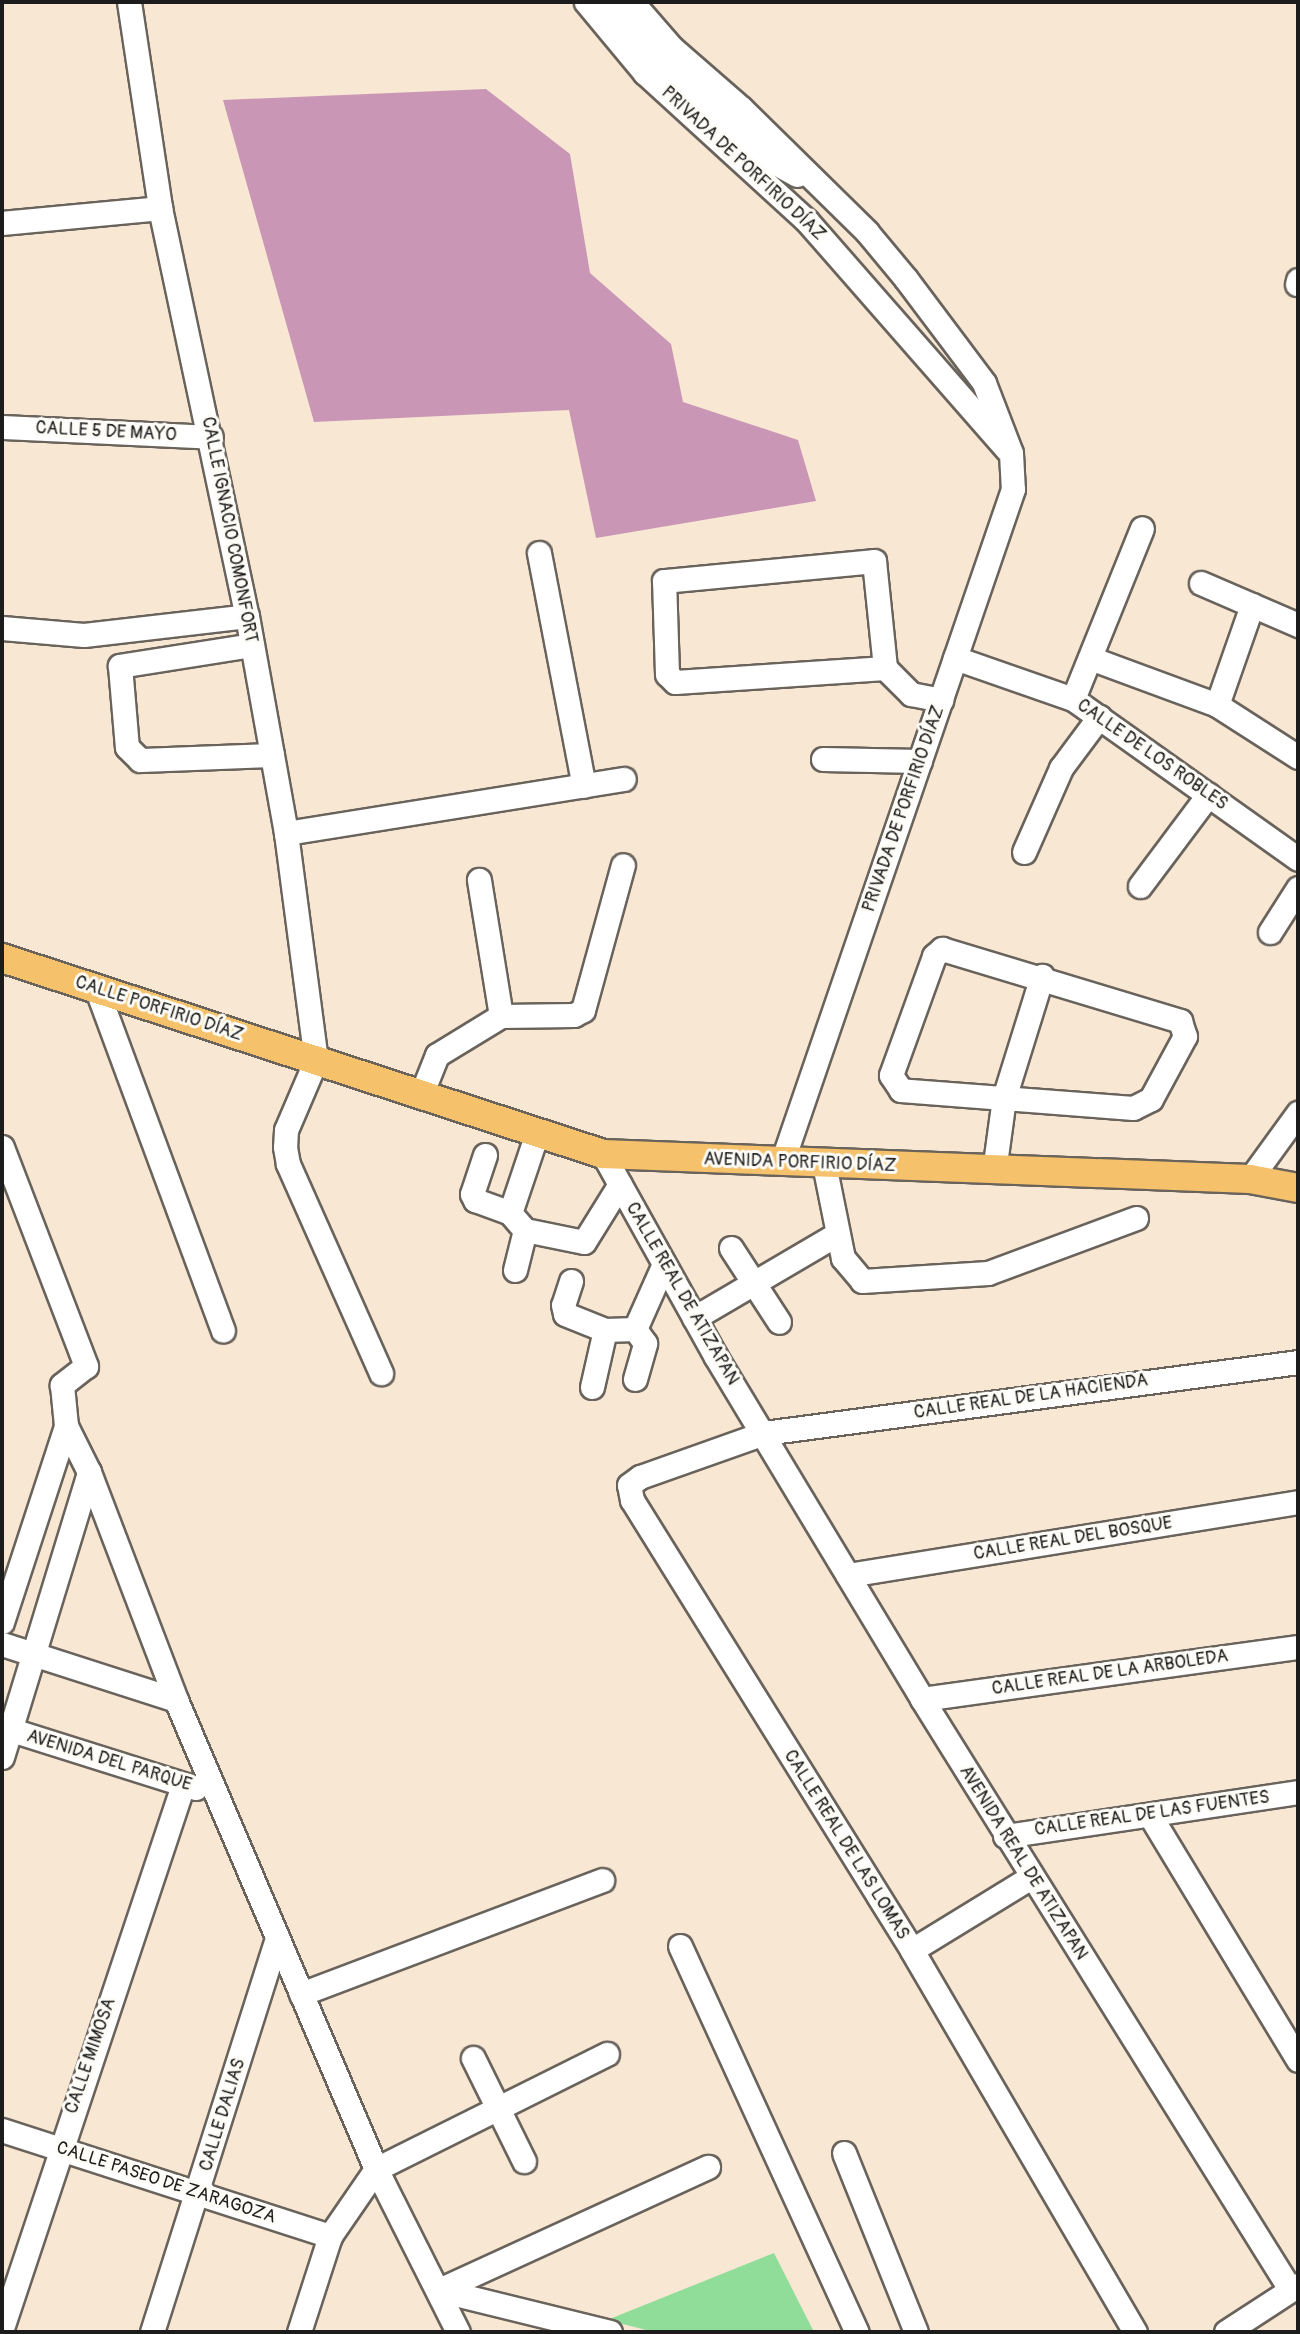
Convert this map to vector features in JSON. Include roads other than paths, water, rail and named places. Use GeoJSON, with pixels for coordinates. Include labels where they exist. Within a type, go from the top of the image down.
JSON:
{"type":"FeatureCollection","features":[{"type":"Feature","properties":{"kind":"main road","name":"CALLE PORFIRIO DÍAZ"},"geometry":{"type":"LineString","coordinates":[[2,958],[316,1060]]}},
{"type":"Feature","properties":{"kind":"main road","name":"AVENIDA PORFIRIO DÍAZ"},"geometry":{"type":"LineString","coordinates":[[316,1060],[603,1154],[1250,1179],[1298,1188]]}},
{"type":"Feature","properties":{"kind":"street","name":"CALLE IGNACIO COMONFORT"},"geometry":{"type":"LineString","coordinates":[[129,2],[160,208],[247,615],[286,834],[316,1060]]}},
{"type":"Feature","properties":{"kind":"street","name":"PRIVADA DE PORFIRIO DÍAZ"},"geometry":{"type":"LineString","coordinates":[[586,2],[645,73],[807,221],[921,356],[1011,453]]}},
{"type":"Feature","properties":{"kind":"street"},"geometry":{"type":"LineString","coordinates":[[607,2],[645,50],[792,182],[807,221]]}},
{"type":"Feature","properties":{"kind":"street","name":"PRIVADA DE PORFIRIO DÍAZ"},"geometry":{"type":"LineString","coordinates":[[632,2],[672,48],[867,232],[984,383],[1011,453],[1013,489],[782,1163]]}},
{"type":"Feature","properties":{"kind":"street"},"geometry":{"type":"LineString","coordinates":[[792,182],[827,193]]}},
{"type":"Feature","properties":{"kind":"street"},"geometry":{"type":"LineString","coordinates":[[2,223],[160,208]]}},
{"type":"Feature","properties":{"kind":"street"},"geometry":{"type":"LineString","coordinates":[[921,356],[943,356],[950,336]]}},
{"type":"Feature","properties":{"kind":"street","name":"CALLE 5 DE MAYO"},"geometry":{"type":"LineString","coordinates":[[2,426],[211,437]]}},
{"type":"Feature","properties":{"kind":"street"},"geometry":{"type":"LineString","coordinates":[[1073,699],[1142,528]]}},
{"type":"Feature","properties":{"kind":"street"},"geometry":{"type":"LineString","coordinates":[[539,553],[584,786]]}},
{"type":"Feature","properties":{"kind":"street"},"geometry":{"type":"LineString","coordinates":[[885,668],[675,682],[667,674],[664,581],[874,561],[885,668],[911,694],[941,700]]}},
{"type":"Feature","properties":{"kind":"street"},"geometry":{"type":"LineString","coordinates":[[1200,583],[1298,625]]}},
{"type":"Feature","properties":{"kind":"street"},"geometry":{"type":"LineString","coordinates":[[1217,705],[1252,605]]}},
{"type":"Feature","properties":{"kind":"street"},"geometry":{"type":"LineString","coordinates":[[2,628],[84,635],[247,615]]}},
{"type":"Feature","properties":{"kind":"street"},"geometry":{"type":"LineString","coordinates":[[252,645],[120,666],[127,747],[139,760],[272,755]]}},
{"type":"Feature","properties":{"kind":"street","name":"CALLE DE LOS ROBLES"},"geometry":{"type":"LineString","coordinates":[[955,658],[1073,699],[1298,859]]}},
{"type":"Feature","properties":{"kind":"street"},"geometry":{"type":"LineString","coordinates":[[1090,658],[1217,705],[1298,757]]}},
{"type":"Feature","properties":{"kind":"street"},"geometry":{"type":"LineString","coordinates":[[1024,852],[1061,768],[1099,717]]}},
{"type":"Feature","properties":{"kind":"street"},"geometry":{"type":"LineString","coordinates":[[823,759],[920,761]]}},
{"type":"Feature","properties":{"kind":"street"},"geometry":{"type":"LineString","coordinates":[[286,834],[624,779]]}},
{"type":"Feature","properties":{"kind":"street"},"geometry":{"type":"LineString","coordinates":[[1140,886],[1208,795]]}},
{"type":"Feature","properties":{"kind":"street"},"geometry":{"type":"LineString","coordinates":[[421,1094],[437,1055],[501,1016],[574,1015],[583,1010],[624,865]]}},
{"type":"Feature","properties":{"kind":"street"},"geometry":{"type":"LineString","coordinates":[[480,880],[501,1016]]}},
{"type":"Feature","properties":{"kind":"street"},"geometry":{"type":"LineString","coordinates":[[1270,932],[1298,888]]}},
{"type":"Feature","properties":{"kind":"street"},"geometry":{"type":"LineString","coordinates":[[942,949],[1042,976],[1180,1021],[1185,1037],[1144,1106],[1004,1098],[901,1090],[891,1075],[934,956],[942,949]]}},
{"type":"Feature","properties":{"kind":"street"},"geometry":{"type":"LineString","coordinates":[[994,1171],[1004,1098],[1042,976]]}},
{"type":"Feature","properties":{"kind":"street"},"geometry":{"type":"LineString","coordinates":[[97,990],[223,1330]]}},
{"type":"Feature","properties":{"kind":"street"},"geometry":{"type":"LineString","coordinates":[[316,1060],[286,1130],[288,1164],[381,1373]]}},
{"type":"Feature","properties":{"kind":"street"},"geometry":{"type":"LineString","coordinates":[[1250,1179],[1298,1113]]}},
{"type":"Feature","properties":{"kind":"street"},"geometry":{"type":"LineString","coordinates":[[515,1270],[518,1221],[537,1133]]}},
{"type":"Feature","properties":{"kind":"street"},"geometry":{"type":"LineString","coordinates":[[2,1147],[86,1366],[62,1385],[66,1426],[89,1472],[176,1700],[376,2169],[458,2332]]}},
{"type":"Feature","properties":{"kind":"street","name":"CALLE REAL DE ATIZAPAN"},"geometry":{"type":"LineString","coordinates":[[603,1154],[694,1318],[764,1433]]}},
{"type":"Feature","properties":{"kind":"street"},"geometry":{"type":"LineString","coordinates":[[485,1155],[472,1194],[475,1200],[518,1221],[584,1242],[620,1184]]}},
{"type":"Feature","properties":{"kind":"street"},"geometry":{"type":"LineString","coordinates":[[824,1164],[843,1258],[862,1280],[955,1278],[988,1273],[1136,1218]]}},
{"type":"Feature","properties":{"kind":"street"},"geometry":{"type":"LineString","coordinates":[[694,1318],[837,1234]]}},
{"type":"Feature","properties":{"kind":"street"},"geometry":{"type":"LineString","coordinates":[[731,1248],[779,1322]]}},
{"type":"Feature","properties":{"kind":"street"},"geometry":{"type":"LineString","coordinates":[[635,1329],[664,1264]]}},
{"type":"Feature","properties":{"kind":"street"},"geometry":{"type":"LineString","coordinates":[[571,1281],[565,1314],[605,1330],[635,1329]]}},
{"type":"Feature","properties":{"kind":"street"},"geometry":{"type":"LineString","coordinates":[[635,1329],[645,1343],[635,1379]]}},
{"type":"Feature","properties":{"kind":"street"},"geometry":{"type":"LineString","coordinates":[[592,1387],[605,1330]]}},
{"type":"Feature","properties":{"kind":"street","name":"CALLE REAL DE LA HACIENDA"},"geometry":{"type":"LineString","coordinates":[[764,1433],[1298,1362]]}},
{"type":"Feature","properties":{"kind":"street"},"geometry":{"type":"LineString","coordinates":[[2,1622],[66,1426]]}},
{"type":"Feature","properties":{"kind":"street","name":"AVENIDA REAL DE ATIZAPAN"},"geometry":{"type":"LineString","coordinates":[[764,1433],[1005,1836],[1294,2287]]}},
{"type":"Feature","properties":{"kind":"street","name":"CALLE REAL DE LAS LOMAS"},"geometry":{"type":"LineString","coordinates":[[764,1433],[640,1476],[629,1485],[632,1500],[912,1951],[1135,2332]]}},
{"type":"Feature","properties":{"kind":"street"},"geometry":{"type":"LineString","coordinates":[[2,1757],[6,1728],[34,1654],[89,1472]]}},
{"type":"Feature","properties":{"kind":"street","name":"CALLE REAL DEL BOSQUE"},"geometry":{"type":"LineString","coordinates":[[848,1575],[1298,1502]]}},
{"type":"Feature","properties":{"kind":"street"},"geometry":{"type":"LineString","coordinates":[[2,1644],[176,1700]]}},
{"type":"Feature","properties":{"kind":"street","name":"CALLE REAL DE LA ARBOLEDA"},"geometry":{"type":"LineString","coordinates":[[922,1699],[1298,1647]]}},
{"type":"Feature","properties":{"kind":"street","name":"AVENIDA DEL PARQUE"},"geometry":{"type":"LineString","coordinates":[[6,1728],[183,1785],[216,1793]]}},
{"type":"Feature","properties":{"kind":"street","name":"CALLE MIMOSA"},"geometry":{"type":"LineString","coordinates":[[2,2328],[183,1785]]}},
{"type":"Feature","properties":{"kind":"street","name":"CALLE REAL DE LAS FUENTES"},"geometry":{"type":"LineString","coordinates":[[1005,1836],[1151,1817],[1298,1792]]}},
{"type":"Feature","properties":{"kind":"street"},"geometry":{"type":"LineString","coordinates":[[1151,1817],[1298,2060]]}},
{"type":"Feature","properties":{"kind":"street"},"geometry":{"type":"LineString","coordinates":[[912,1951],[1031,1877]]}},
{"type":"Feature","properties":{"kind":"street"},"geometry":{"type":"LineString","coordinates":[[301,1994],[602,1880]]}},
{"type":"Feature","properties":{"kind":"street","name":"CALLE DALIAS"},"geometry":{"type":"LineString","coordinates":[[152,2332],[200,2194],[277,1937]]}},
{"type":"Feature","properties":{"kind":"street"},"geometry":{"type":"LineString","coordinates":[[680,1946],[857,2332]]}},
{"type":"Feature","properties":{"kind":"street"},"geometry":{"type":"LineString","coordinates":[[299,2332],[330,2236],[376,2169],[607,2054]]}},
{"type":"Feature","properties":{"kind":"street"},"geometry":{"type":"LineString","coordinates":[[473,2058],[524,2161]]}},
{"type":"Feature","properties":{"kind":"street","name":"CALLE PASEO DE ZARAGOZA"},"geometry":{"type":"LineString","coordinates":[[2,2130],[330,2236]]}},
{"type":"Feature","properties":{"kind":"street"},"geometry":{"type":"LineString","coordinates":[[844,2153],[916,2332]]}},
{"type":"Feature","properties":{"kind":"street"},"geometry":{"type":"LineString","coordinates":[[439,2290],[708,2167]]}},
{"type":"Feature","properties":{"kind":"street"},"geometry":{"type":"LineString","coordinates":[[1226,2332],[1294,2287]]}},
{"type":"Feature","properties":{"kind":"street"},"geometry":{"type":"LineString","coordinates":[[439,2290],[533,2323],[610,2332]]}}]}
